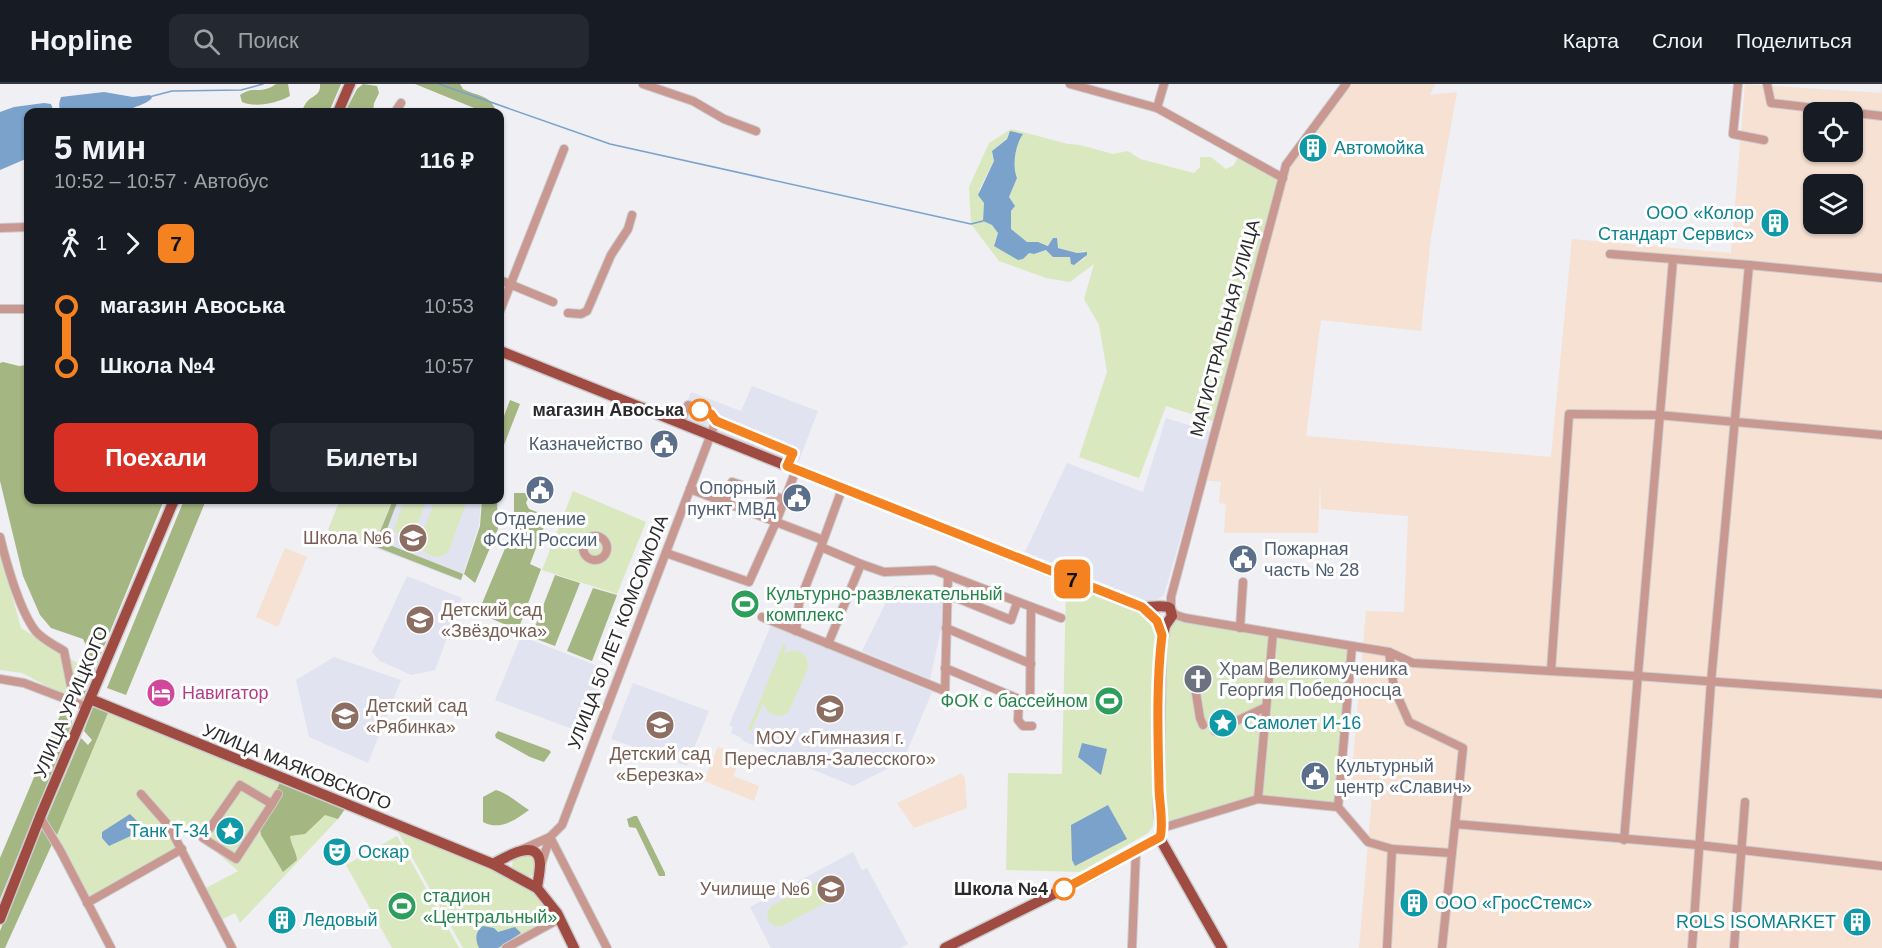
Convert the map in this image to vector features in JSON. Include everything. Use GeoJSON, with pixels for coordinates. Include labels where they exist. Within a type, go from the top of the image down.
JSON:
{"type":"FeatureCollection","features":[{"type":"Feature","properties":{"kind":"main road"},"geometry":{"type":"LineString","coordinates":[[340,108],[350,84]]}},
{"type":"Feature","properties":{"kind":"main road"},"geometry":{"type":"LineString","coordinates":[[504,353],[1142,607],[1167,613]]}},
{"type":"Feature","properties":{"kind":"main road","name":"УЛИЦА УРИЦКОГО"},"geometry":{"type":"LineString","coordinates":[[0,919],[40,817],[172,504]]}},
{"type":"Feature","properties":{"kind":"main road"},"geometry":{"type":"LineString","coordinates":[[1142,607],[1156,620]]}},
{"type":"Feature","properties":{"kind":"main road"},"geometry":{"type":"LineString","coordinates":[[1162,635],[1155,613],[1167,613]]}},
{"type":"Feature","properties":{"kind":"main road"},"geometry":{"type":"LineString","coordinates":[[1167,613],[1162,635],[1158,735],[1161,833],[1221,948]]}},
{"type":"Feature","properties":{"kind":"main road","name":"УЛИЦА МАЯКОВСКОГО"},"geometry":{"type":"LineString","coordinates":[[89,703],[493,864],[537,888]]}},
{"type":"Feature","properties":{"kind":"main road"},"geometry":{"type":"LineString","coordinates":[[945,948],[1082,880],[1136,850],[1161,833]]}},
{"type":"Feature","properties":{"kind":"main road"},"geometry":{"type":"LineString","coordinates":[[521,850],[515,853],[510,864],[516,876],[528,879],[539,871]]}},
{"type":"Feature","properties":{"kind":"main road"},"geometry":{"type":"LineString","coordinates":[[493,864],[521,850],[536,854],[540,864],[537,888],[560,919],[574,948]]}},
{"type":"Feature","properties":{"kind":"street"},"geometry":{"type":"LineString","coordinates":[[643,84],[693,100],[724,118],[756,131]]}},
{"type":"Feature","properties":{"kind":"street"},"geometry":{"type":"LineString","coordinates":[[1070,84],[1157,108],[1283,178]]}},
{"type":"Feature","properties":{"kind":"street"},"geometry":{"type":"LineString","coordinates":[[1157,108],[1164,84]]}},
{"type":"Feature","properties":{"kind":"street","name":"МАГИСТРАЛЬНАЯ УЛИЦА"},"geometry":{"type":"LineString","coordinates":[[1167,613],[1286,165],[1346,84]]}},
{"type":"Feature","properties":{"kind":"street"},"geometry":{"type":"LineString","coordinates":[[1738,84],[1733,134],[1764,140]]}},
{"type":"Feature","properties":{"kind":"street"},"geometry":{"type":"LineString","coordinates":[[1767,84],[1772,103],[1882,116]]}},
{"type":"Feature","properties":{"kind":"street"},"geometry":{"type":"LineString","coordinates":[[398,108],[401,103]]}},
{"type":"Feature","properties":{"kind":"street"},"geometry":{"type":"LineString","coordinates":[[504,301],[564,149]]}},
{"type":"Feature","properties":{"kind":"street"},"geometry":{"type":"LineString","coordinates":[[568,313],[581,314],[587,311],[611,255],[628,229],[632,215]]}},
{"type":"Feature","properties":{"kind":"street"},"geometry":{"type":"LineString","coordinates":[[0,228],[24,227]]}},
{"type":"Feature","properties":{"kind":"street"},"geometry":{"type":"LineString","coordinates":[[1610,254],[1882,278]]}},
{"type":"Feature","properties":{"kind":"street"},"geometry":{"type":"LineString","coordinates":[[1624,840],[1658,415],[1673,260]]}},
{"type":"Feature","properties":{"kind":"street"},"geometry":{"type":"LineString","coordinates":[[1692,948],[1711,682],[1749,265]]}},
{"type":"Feature","properties":{"kind":"street"},"geometry":{"type":"LineString","coordinates":[[504,282],[553,302]]}},
{"type":"Feature","properties":{"kind":"street"},"geometry":{"type":"LineString","coordinates":[[0,309],[24,309]]}},
{"type":"Feature","properties":{"kind":"street"},"geometry":{"type":"LineString","coordinates":[[666,553],[749,582],[785,500],[792,468],[793,453],[716,421],[711,414],[688,405],[680,423]]}},
{"type":"Feature","properties":{"kind":"street"},"geometry":{"type":"LineString","coordinates":[[1551,671],[1569,414],[1658,415],[1882,435]]}},
{"type":"Feature","properties":{"kind":"street","name":"УЛИЦА 50 ЛЕТ КОМСОМОЛА"},"geometry":{"type":"LineString","coordinates":[[550,837],[562,825],[716,421]]}},
{"type":"Feature","properties":{"kind":"street"},"geometry":{"type":"LineString","coordinates":[[725,502],[732,482],[747,487]]}},
{"type":"Feature","properties":{"kind":"street"},"geometry":{"type":"LineString","coordinates":[[690,489],[776,522],[861,564],[884,572],[933,567],[948,576],[1061,618]]}},
{"type":"Feature","properties":{"kind":"street"},"geometry":{"type":"LineString","coordinates":[[796,631],[799,603],[842,489]]}},
{"type":"Feature","properties":{"kind":"street"},"geometry":{"type":"LineString","coordinates":[[764,517],[772,495],[785,500]]}},
{"type":"Feature","properties":{"kind":"street"},"geometry":{"type":"LineString","coordinates":[[0,537],[6,562],[35,631],[64,651],[74,701]]}},
{"type":"Feature","properties":{"kind":"street"},"geometry":{"type":"LineString","coordinates":[[828,644],[861,564]]}},
{"type":"Feature","properties":{"kind":"street"},"geometry":{"type":"LineString","coordinates":[[762,617],[945,691],[948,576]]}},
{"type":"Feature","properties":{"kind":"street"},"geometry":{"type":"LineString","coordinates":[[1243,582],[1244,629]]}},
{"type":"Feature","properties":{"kind":"street"},"geometry":{"type":"LineString","coordinates":[[947,594],[1011,620],[1017,603]]}},
{"type":"Feature","properties":{"kind":"street"},"geometry":{"type":"LineString","coordinates":[[945,668],[1030,703],[1031,608]]}},
{"type":"Feature","properties":{"kind":"street"},"geometry":{"type":"LineString","coordinates":[[1167,613],[1244,629],[1389,652],[1413,663],[1637,676],[1882,694]]}},
{"type":"Feature","properties":{"kind":"street"},"geometry":{"type":"LineString","coordinates":[[946,627],[1031,664]]}},
{"type":"Feature","properties":{"kind":"street"},"geometry":{"type":"LineString","coordinates":[[1258,799],[1273,633]]}},
{"type":"Feature","properties":{"kind":"street"},"geometry":{"type":"LineString","coordinates":[[1338,807],[1352,646]]}},
{"type":"Feature","properties":{"kind":"street"},"geometry":{"type":"LineString","coordinates":[[1389,652],[1394,688],[1408,722],[1463,748],[1442,948]]}},
{"type":"Feature","properties":{"kind":"street"},"geometry":{"type":"LineString","coordinates":[[0,679],[24,683],[74,701],[89,703]]}},
{"type":"Feature","properties":{"kind":"street"},"geometry":{"type":"LineString","coordinates":[[1195,687],[1203,725]]}},
{"type":"Feature","properties":{"kind":"street"},"geometry":{"type":"LineString","coordinates":[[1019,699],[1019,722],[1023,726],[1032,726]]}},
{"type":"Feature","properties":{"kind":"street"},"geometry":{"type":"LineString","coordinates":[[1215,731],[1266,708]]}},
{"type":"Feature","properties":{"kind":"street"},"geometry":{"type":"LineString","coordinates":[[272,804],[242,782],[231,803],[203,838],[236,859],[244,840],[258,818],[272,804],[278,794]]}},
{"type":"Feature","properties":{"kind":"street"},"geometry":{"type":"LineString","coordinates":[[141,794],[169,826],[232,948]]}},
{"type":"Feature","properties":{"kind":"street"},"geometry":{"type":"LineString","coordinates":[[1161,833],[1258,799],[1338,807],[1368,842],[1392,849],[1451,853]]}},
{"type":"Feature","properties":{"kind":"street"},"geometry":{"type":"LineString","coordinates":[[1734,948],[1745,802]]}},
{"type":"Feature","properties":{"kind":"street"},"geometry":{"type":"LineString","coordinates":[[40,817],[60,850],[111,948]]}},
{"type":"Feature","properties":{"kind":"street"},"geometry":{"type":"LineString","coordinates":[[1455,824],[1698,845],[1882,866]]}},
{"type":"Feature","properties":{"kind":"street"},"geometry":{"type":"LineString","coordinates":[[521,850],[550,837]]}},
{"type":"Feature","properties":{"kind":"street"},"geometry":{"type":"LineString","coordinates":[[539,871],[550,837]]}},
{"type":"Feature","properties":{"kind":"street"},"geometry":{"type":"LineString","coordinates":[[550,837],[607,948]]}},
{"type":"Feature","properties":{"kind":"street"},"geometry":{"type":"LineString","coordinates":[[87,903],[182,849]]}},
{"type":"Feature","properties":{"kind":"street"},"geometry":{"type":"LineString","coordinates":[[1387,948],[1392,849]]}},
{"type":"Feature","properties":{"kind":"street"},"geometry":{"type":"LineString","coordinates":[[1132,948],[1136,850]]}},
{"type":"Feature","properties":{"kind":"street"},"geometry":{"type":"LineString","coordinates":[[506,948],[560,919]]}},
{"type":"Feature","properties":{"kind":"shaded area"},"geometry":{"type":"Polygon","coordinates":[[[1347,84],[1435,84],[1430,95],[1457,92],[1431,237],[1421,331],[1321,320],[1306,436],[1551,457],[1572,239],[1731,253],[1745,84],[1881,93],[1882,84],[1882,948],[1359,948],[1373,785],[1351,783],[1366,611],[1404,612],[1408,516],[1321,509],[1320,483],[1318,533],[1224,533],[1226,504],[1219,503],[1221,482],[1203,480],[1287,165],[1347,84]]]}},
{"type":"Feature","properties":{"kind":"shaded area"},"geometry":{"type":"Polygon","coordinates":[[[752,386],[818,411],[797,466],[681,418],[691,392],[741,411],[752,386]]]}},
{"type":"Feature","properties":{"kind":"shaded area"},"geometry":{"type":"Polygon","coordinates":[[[1166,418],[1211,432],[1164,595],[1152,603],[1025,552],[1067,463],[1143,492],[1166,418]]]}},
{"type":"Feature","properties":{"kind":"shaded area","name":"Школа №6"},"geometry":{"type":"Polygon","coordinates":[[[338,504],[481,504],[479,525],[461,581],[328,530],[338,504]]]}},
{"type":"Feature","properties":{"kind":"shaded area"},"geometry":{"type":"Polygon","coordinates":[[[285,548],[307,557],[278,627],[256,617],[285,548]]]}},
{"type":"Feature","properties":{"kind":"shaded area","name":"Детский сад «Звёздочка»"},"geometry":{"type":"Polygon","coordinates":[[[407,576],[462,598],[435,670],[411,675],[380,661],[372,652],[407,576]]]}},
{"type":"Feature","properties":{"kind":"shaded area"},"geometry":{"type":"Polygon","coordinates":[[[894,586],[936,587],[945,611],[930,679],[862,651],[894,586]]]}},
{"type":"Feature","properties":{"kind":"shaded area","name":"МОУ «Гимназия г. Переславля-Залесского»"},"geometry":{"type":"Polygon","coordinates":[[[771,625],[932,692],[903,761],[853,786],[743,741],[731,733],[733,727],[729,725],[771,625]]]}},
{"type":"Feature","properties":{"kind":"shaded area"},"geometry":{"type":"Polygon","coordinates":[[[521,636],[608,670],[583,733],[495,700],[521,636]]]}},
{"type":"Feature","properties":{"kind":"shaded area","name":"Детский сад «Рябинка»"},"geometry":{"type":"Polygon","coordinates":[[[334,657],[401,680],[368,763],[309,737],[296,680],[334,657]]]}},
{"type":"Feature","properties":{"kind":"shaded area","name":"Детский сад «Березка»"},"geometry":{"type":"Polygon","coordinates":[[[633,683],[709,711],[687,766],[611,739],[633,683]]]}},
{"type":"Feature","properties":{"kind":"shaded area"},"geometry":{"type":"Polygon","coordinates":[[[718,747],[741,756],[733,776],[759,786],[754,801],[704,781],[718,747]]]}},
{"type":"Feature","properties":{"kind":"shaded area"},"geometry":{"type":"Polygon","coordinates":[[[962,773],[965,779],[967,808],[914,828],[897,803],[962,773]]]}},
{"type":"Feature","properties":{"kind":"shaded area","name":"Училище №6"},"geometry":{"type":"Polygon","coordinates":[[[853,852],[862,870],[867,868],[908,944],[900,948],[771,948],[750,907],[853,852]]]}},
{"type":"Feature","properties":{"kind":"green space"},"geometry":{"type":"Polygon","coordinates":[[[276,84],[288,84],[290,96],[266,104],[254,105],[242,102],[240,95],[251,90],[270,88],[276,84]]]}},
{"type":"Feature","properties":{"kind":"green space"},"geometry":{"type":"Polygon","coordinates":[[[320,84],[341,84],[331,108],[303,108],[308,100],[318,93],[320,84]]]}},
{"type":"Feature","properties":{"kind":"green space"},"geometry":{"type":"Polygon","coordinates":[[[363,84],[377,86],[379,93],[373,108],[347,108],[357,89],[363,84]]]}},
{"type":"Feature","properties":{"kind":"green space"},"geometry":{"type":"Polygon","coordinates":[[[415,84],[460,84],[463,89],[487,99],[495,108],[474,108],[415,84]]]}},
{"type":"Feature","properties":{"kind":"green space"},"geometry":{"type":"Polygon","coordinates":[[[1011,129],[1113,154],[1128,151],[1140,159],[1194,173],[1200,167],[1200,157],[1211,157],[1226,169],[1234,165],[1238,157],[1282,178],[1213,421],[1166,406],[1139,478],[1079,457],[1107,372],[1099,325],[1084,299],[1094,264],[1070,282],[1046,278],[999,261],[971,224],[969,187],[989,143],[1011,129]],[[1008,134],[1007,138],[992,151],[994,161],[979,190],[984,203],[983,221],[992,225],[998,233],[994,244],[1034,254],[1047,250],[1053,257],[1070,257],[1074,265],[1085,258],[1085,251],[1077,253],[1041,243],[1027,242],[1011,230],[1011,211],[1014,208],[1009,197],[1017,178],[1015,158],[1020,137],[1008,134]]]}},
{"type":"Feature","properties":{"kind":"green space"},"geometry":{"type":"Polygon","coordinates":[[[0,363],[24,365],[24,504],[162,504],[82,700],[77,695],[75,683],[89,652],[83,639],[51,628],[40,615],[23,576],[0,481],[0,363]]]}},
{"type":"Feature","properties":{"kind":"green space"},"geometry":{"type":"Polygon","coordinates":[[[510,400],[520,404],[504,445],[504,416],[510,400]]]}},
{"type":"Feature","properties":{"kind":"green space"},"geometry":{"type":"Polygon","coordinates":[[[573,491],[646,522],[617,594],[542,570],[573,491]]]}},
{"type":"Feature","properties":{"kind":"green space"},"geometry":{"type":"Polygon","coordinates":[[[514,493],[530,493],[526,503],[529,509],[548,516],[530,564],[541,569],[518,630],[478,613],[514,527],[514,493]]]}},
{"type":"Feature","properties":{"kind":"green space"},"geometry":{"type":"Polygon","coordinates":[[[182,504],[204,504],[126,695],[107,688],[182,504]]]}},
{"type":"Feature","properties":{"kind":"green space"},"geometry":{"type":"Polygon","coordinates":[[[338,504],[390,504],[373,547],[328,530],[338,504]]]}},
{"type":"Feature","properties":{"kind":"green space"},"geometry":{"type":"Polygon","coordinates":[[[391,504],[396,504],[382,542],[463,574],[461,580],[374,546],[391,504]]]}},
{"type":"Feature","properties":{"kind":"green space"},"geometry":{"type":"Polygon","coordinates":[[[403,504],[425,504],[413,538],[393,532],[403,504]]]}},
{"type":"Feature","properties":{"kind":"green space"},"geometry":{"type":"Polygon","coordinates":[[[434,504],[466,504],[449,551],[438,557],[430,555],[420,546],[420,540],[434,504]]]}},
{"type":"Feature","properties":{"kind":"green space"},"geometry":{"type":"Polygon","coordinates":[[[482,504],[497,504],[498,529],[475,583],[464,574],[480,526],[482,504]]]}},
{"type":"Feature","properties":{"kind":"green space"},"geometry":{"type":"Polygon","coordinates":[[[0,551],[21,628],[79,664],[65,696],[22,673],[0,670],[0,551]]]}},
{"type":"Feature","properties":{"kind":"green space"},"geometry":{"type":"Polygon","coordinates":[[[555,575],[580,583],[555,646],[531,637],[555,575]]]}},
{"type":"Feature","properties":{"kind":"green space"},"geometry":{"type":"Polygon","coordinates":[[[1066,585],[1141,614],[1153,628],[1156,639],[1153,826],[1148,833],[1080,872],[1006,870],[1008,773],[1062,774],[1066,585]]]}},
{"type":"Feature","properties":{"kind":"green space"},"geometry":{"type":"Polygon","coordinates":[[[593,588],[617,595],[592,661],[567,651],[593,588]]]}},
{"type":"Feature","properties":{"kind":"green space"},"geometry":{"type":"Polygon","coordinates":[[[1185,619],[1352,646],[1338,807],[1258,799],[1162,828],[1163,637],[1176,620],[1185,619]]]}},
{"type":"Feature","properties":{"kind":"green space"},"geometry":{"type":"Polygon","coordinates":[[[783,644],[786,646],[784,653],[794,650],[806,657],[807,671],[788,713],[780,716],[772,715],[763,703],[751,731],[748,730],[783,644]]]}},
{"type":"Feature","properties":{"kind":"green space"},"geometry":{"type":"Polygon","coordinates":[[[64,706],[70,709],[72,723],[0,899],[0,858],[64,706]]]}},
{"type":"Feature","properties":{"kind":"green space"},"geometry":{"type":"Polygon","coordinates":[[[93,707],[108,713],[57,835],[46,820],[81,738],[88,745],[92,740],[84,731],[93,707]]]}},
{"type":"Feature","properties":{"kind":"green space"},"geometry":{"type":"Polygon","coordinates":[[[108,713],[344,806],[338,819],[240,923],[235,913],[219,921],[202,890],[238,871],[178,819],[169,826],[180,849],[90,897],[57,835],[108,713]]]}},
{"type":"Feature","properties":{"kind":"green space"},"geometry":{"type":"Polygon","coordinates":[[[498,731],[551,752],[544,762],[530,757],[496,738],[498,731]]]}},
{"type":"Feature","properties":{"kind":"green space"},"geometry":{"type":"Polygon","coordinates":[[[281,780],[345,809],[338,819],[325,815],[305,834],[290,836],[297,860],[283,872],[261,835],[260,828],[281,780]]]}},
{"type":"Feature","properties":{"kind":"green space"},"geometry":{"type":"Polygon","coordinates":[[[496,790],[529,810],[513,821],[501,825],[483,822],[483,797],[496,790]]]}},
{"type":"Feature","properties":{"kind":"green space"},"geometry":{"type":"Polygon","coordinates":[[[637,816],[665,876],[659,876],[636,828],[629,827],[627,819],[637,816]]]}},
{"type":"Feature","properties":{"kind":"green space"},"geometry":{"type":"Polygon","coordinates":[[[42,827],[53,842],[5,948],[0,948],[0,931],[42,827]]]}},
{"type":"Feature","properties":{"kind":"green space"},"geometry":{"type":"Polygon","coordinates":[[[403,829],[492,865],[535,890],[557,918],[502,948],[463,948],[398,832],[403,829]]]}},
{"type":"Feature","properties":{"kind":"green space","name":"стадион «Центральный»"},"geometry":{"type":"Polygon","coordinates":[[[397,836],[459,948],[392,948],[346,865],[397,836]]]}},
{"type":"Feature","properties":{"kind":"green space"},"geometry":{"type":"Polygon","coordinates":[[[532,853],[538,870],[528,878],[512,870],[513,858],[532,853]]]}},
{"type":"Feature","properties":{"kind":"green space"},"geometry":{"type":"Polygon","coordinates":[[[823,881],[832,890],[827,902],[782,926],[775,926],[769,922],[767,912],[772,906],[823,881]]]}},
{"type":"Feature","properties":{"kind":"water"},"geometry":{"type":"Polygon","coordinates":[[[104,92],[133,97],[150,95],[152,98],[133,108],[60,108],[61,97],[104,92]]]}},
{"type":"Feature","properties":{"kind":"water"},"geometry":{"type":"Polygon","coordinates":[[[44,103],[51,104],[52,108],[24,108],[24,160],[0,170],[0,112],[14,107],[44,103]]]}},
{"type":"Feature","properties":{"kind":"water"},"geometry":{"type":"Polygon","coordinates":[[[1010,131],[1023,134],[1015,156],[1017,178],[1009,197],[1015,206],[1011,211],[1011,229],[1027,242],[1038,242],[1048,246],[1053,238],[1057,238],[1058,248],[1077,253],[1087,252],[1087,255],[1074,265],[1071,264],[1070,257],[1053,257],[1046,250],[1034,254],[1029,253],[1023,259],[1018,260],[994,246],[998,233],[992,225],[983,221],[984,203],[978,195],[994,161],[992,151],[1007,139],[1010,131]]]}},
{"type":"Feature","properties":{"kind":"water"},"geometry":{"type":"Polygon","coordinates":[[[1082,743],[1107,749],[1101,775],[1078,757],[1082,743]]]}},
{"type":"Feature","properties":{"kind":"water"},"geometry":{"type":"Polygon","coordinates":[[[1108,805],[1127,839],[1075,866],[1072,860],[1071,825],[1108,805]]]}},
{"type":"Feature","properties":{"kind":"water"},"geometry":{"type":"Polygon","coordinates":[[[130,814],[139,823],[139,830],[109,846],[102,838],[102,832],[130,814]]]}},
{"type":"Feature","properties":{"kind":"water"},"geometry":{"type":"Polygon","coordinates":[[[483,926],[494,928],[498,932],[515,927],[521,933],[498,948],[479,948],[476,936],[483,926]]]}},
{"type":"Feature","properties":{"kind":"waterway"},"geometry":{"type":"LineString","coordinates":[[149,97],[172,91],[241,90],[263,84]]}},
{"type":"Feature","properties":{"kind":"waterway"},"geometry":{"type":"LineString","coordinates":[[439,84],[610,144],[971,224],[983,221]]}},
{"type":"Feature","properties":{"kind":"bus line","name":"7"},"geometry":{"type":"LineString","coordinates":[[700,410],[711,414],[716,421],[793,453],[787,466],[1142,607],[1157,621],[1162,635],[1158,735],[1159,812],[1162,831],[1160,837],[1064,889]]}},
{"type":"Feature","properties":{"kind":"place","name":"Автомойка"},"geometry":{"type":"Point","coordinates":[1313,148]}},
{"type":"Feature","properties":{"kind":"place","name":"ООО «Колор Стандарт Сервис»"},"geometry":{"type":"Point","coordinates":[1775,223]}},
{"type":"Feature","properties":{"kind":"place","name":"магазин Авоська"},"geometry":{"type":"Point","coordinates":[700,410]}},
{"type":"Feature","properties":{"kind":"place","name":"Казначейство"},"geometry":{"type":"Point","coordinates":[664,444]}},
{"type":"Feature","properties":{"kind":"place","name":"Отделение ФСКН России"},"geometry":{"type":"Point","coordinates":[540,490]}},
{"type":"Feature","properties":{"kind":"place","name":"Опорный пункт МВД"},"geometry":{"type":"Point","coordinates":[797,498]}},
{"type":"Feature","properties":{"kind":"place","name":"Школа №6"},"geometry":{"type":"Point","coordinates":[413,538]}},
{"type":"Feature","properties":{"kind":"place","name":"Пожарная часть № 28"},"geometry":{"type":"Point","coordinates":[1243,559]}},
{"type":"Feature","properties":{"kind":"place","name":"Культурно-развлекательный комплекс"},"geometry":{"type":"Point","coordinates":[745,604]}},
{"type":"Feature","properties":{"kind":"place","name":"Детский сад «Звёздочка»"},"geometry":{"type":"Point","coordinates":[420,620]}},
{"type":"Feature","properties":{"kind":"place","name":"Храм Великомученика Георгия Победоносца"},"geometry":{"type":"Point","coordinates":[1198,679]}},
{"type":"Feature","properties":{"kind":"place","name":"Навигатор"},"geometry":{"type":"Point","coordinates":[161,693]}},
{"type":"Feature","properties":{"kind":"place","name":"ФОК с бассейном"},"geometry":{"type":"Point","coordinates":[1109,701]}},
{"type":"Feature","properties":{"kind":"place","name":"МОУ «Гимназия г. Переславля-Залесского»"},"geometry":{"type":"Point","coordinates":[830,709]}},
{"type":"Feature","properties":{"kind":"place","name":"Детский сад «Рябинка»"},"geometry":{"type":"Point","coordinates":[345,716]}},
{"type":"Feature","properties":{"kind":"place","name":"Самолет И-16"},"geometry":{"type":"Point","coordinates":[1223,723]}},
{"type":"Feature","properties":{"kind":"place","name":"Детский сад «Березка»"},"geometry":{"type":"Point","coordinates":[660,725]}},
{"type":"Feature","properties":{"kind":"place","name":"Культурный центр «Славич»"},"geometry":{"type":"Point","coordinates":[1315,776]}},
{"type":"Feature","properties":{"kind":"place","name":"Танк Т-34"},"geometry":{"type":"Point","coordinates":[230,831]}},
{"type":"Feature","properties":{"kind":"place","name":"Оскар"},"geometry":{"type":"Point","coordinates":[337,852]}},
{"type":"Feature","properties":{"kind":"place","name":"Училище №6"},"geometry":{"type":"Point","coordinates":[831,889]}},
{"type":"Feature","properties":{"kind":"place","name":"Школа №4"},"geometry":{"type":"Point","coordinates":[1064,889]}},
{"type":"Feature","properties":{"kind":"place","name":"ООО «ГросСтемс»"},"geometry":{"type":"Point","coordinates":[1414,903]}},
{"type":"Feature","properties":{"kind":"place","name":"стадион «Центральный»"},"geometry":{"type":"Point","coordinates":[402,906]}},
{"type":"Feature","properties":{"kind":"place","name":"Ледовый"},"geometry":{"type":"Point","coordinates":[282,920]}},
{"type":"Feature","properties":{"kind":"place","name":"ROLS ISOMARKET"},"geometry":{"type":"Point","coordinates":[1857,922]}}]}
